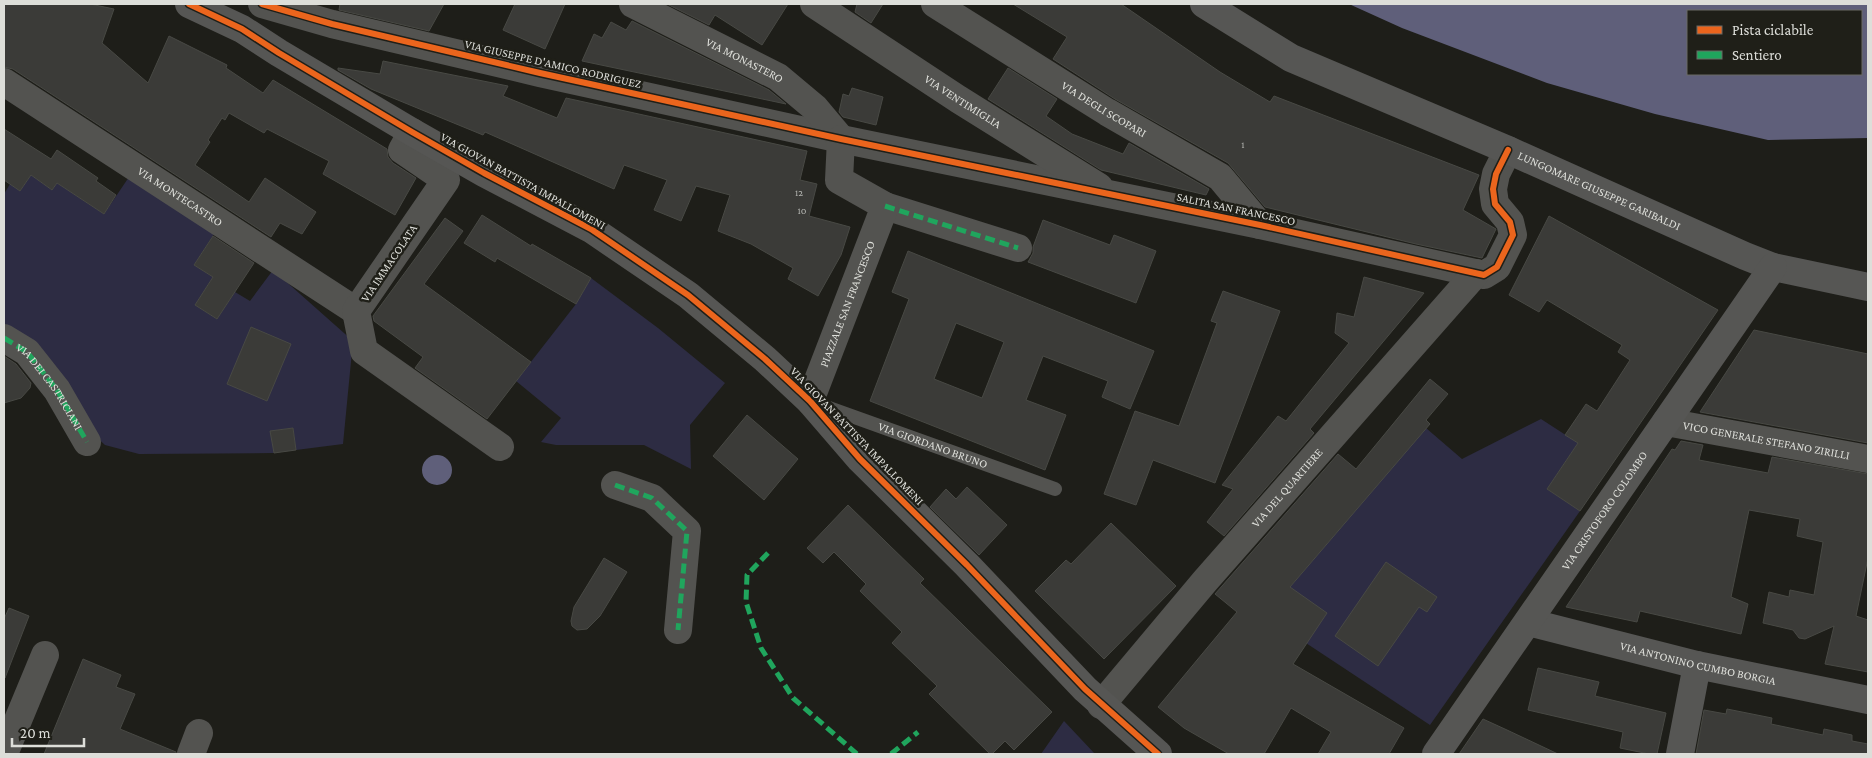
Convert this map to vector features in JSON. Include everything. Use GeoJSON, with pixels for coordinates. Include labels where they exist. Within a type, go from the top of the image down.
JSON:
{"type":"FeatureCollection","features":[{"type":"Feature","properties":{"kind":"street","name":"VIA GIOVAN BATTISTA IMPALLOMENI"},"geometry":{"type":"LineString","coordinates":[[189,4],[242,29],[412,132],[484,173],[591,229],[688,295],[765,359],[810,401],[860,459],[967,564],[1101,705],[1158,754]]}},
{"type":"Feature","properties":{"kind":"street","name":"VIA GIUSEPPE D'AMICO RODRIGUEZ"},"geometry":{"type":"LineString","coordinates":[[262,4],[332,24],[540,73],[841,139]]}},
{"type":"Feature","properties":{"kind":"street","name":"VIA MONASTERO"},"geometry":{"type":"LineString","coordinates":[[633,4],[778,77],[815,108],[841,139]]}},
{"type":"Feature","properties":{"kind":"street","name":"VIA VENTIMIGLIA"},"geometry":{"type":"LineString","coordinates":[[814,4],[958,99],[1114,196]]}},
{"type":"Feature","properties":{"kind":"street","name":"VIA DEGLI SCOPARI"},"geometry":{"type":"LineString","coordinates":[[935,4],[1107,112],[1220,177],[1260,226]]}},
{"type":"Feature","properties":{"kind":"street","name":"LUNGOMARE GIUSEPPE GARIBALDI"},"geometry":{"type":"LineString","coordinates":[[1204,4],[1292,58],[1508,150],[1773,268],[1868,287]]}},
{"type":"Feature","properties":{"kind":"street","name":"VIA MONTECASTRO"},"geometry":{"type":"LineString","coordinates":[[4,82],[356,311]]}},
{"type":"Feature","properties":{"kind":"street","name":"VIA IMMACOLATA"},"geometry":{"type":"LineString","coordinates":[[412,132],[402,150],[446,180],[356,311],[364,352],[500,447]]}},
{"type":"Feature","properties":{"kind":"street","name":"SALITA SAN FRANCESCO"},"geometry":{"type":"LineString","coordinates":[[841,139],[1476,273]]}},
{"type":"Feature","properties":{"kind":"street"},"geometry":{"type":"LineString","coordinates":[[841,139],[839,180],[885,206],[1018,248]]}},
{"type":"Feature","properties":{"kind":"street"},"geometry":{"type":"LineString","coordinates":[[1476,273],[1484,275],[1497,267],[1513,235],[1510,222],[1495,204],[1493,189],[1496,174],[1508,150]]}},
{"type":"Feature","properties":{"kind":"street","name":"PIAZZALE SAN FRANCESCO"},"geometry":{"type":"LineString","coordinates":[[810,401],[885,206]]}},
{"type":"Feature","properties":{"kind":"street","name":"VIA CRISTOFORO COLOMBO"},"geometry":{"type":"LineString","coordinates":[[1436,754],[1773,268]]}},
{"type":"Feature","properties":{"kind":"street","name":"VIA DEL QUARTIERE"},"geometry":{"type":"LineString","coordinates":[[1101,705],[1205,581],[1476,273]]}},
{"type":"Feature","properties":{"kind":"street","name":"VIA DEI CASTRICIANI"},"geometry":{"type":"LineString","coordinates":[[4,338],[27,352],[57,390],[87,442]]}},
{"type":"Feature","properties":{"kind":"street","name":"VICO GENERALE STEFANO ZIRILLI"},"geometry":{"type":"LineString","coordinates":[[1666,422],[1868,460]]}},
{"type":"Feature","properties":{"kind":"street"},"geometry":{"type":"LineString","coordinates":[[615,485],[652,498],[687,531],[678,630]]}},
{"type":"Feature","properties":{"kind":"street","name":"VIA ANTONINO CUMBO BORGIA"},"geometry":{"type":"LineString","coordinates":[[1528,622],[1697,665],[1868,700]]}},
{"type":"Feature","properties":{"kind":"street"},"geometry":{"type":"LineString","coordinates":[[4,754],[45,655]]}},
{"type":"Feature","properties":{"kind":"street"},"geometry":{"type":"LineString","coordinates":[[1680,754],[1697,665]]}},
{"type":"Feature","properties":{"kind":"lane","name":"VIA GIORDANO BRUNO"},"geometry":{"type":"LineString","coordinates":[[810,401],[1055,489]]}},
{"type":"Feature","properties":{"kind":"shaded area"},"geometry":{"type":"Polygon","coordinates":[[[131,174],[216,231],[194,265],[213,277],[195,305],[217,319],[235,292],[250,301],[273,270],[353,341],[343,444],[296,450],[293,428],[271,431],[274,453],[139,454],[105,445],[89,430],[4,328],[4,194],[10,184],[20,191],[31,175],[52,190],[57,183],[104,214],[131,174]]]}},
{"type":"Feature","properties":{"kind":"shaded area"},"geometry":{"type":"Polygon","coordinates":[[[591,278],[658,328],[725,383],[690,425],[691,469],[644,445],[556,445],[541,442],[561,418],[516,381],[576,304],[591,278]]]}},
{"type":"Feature","properties":{"kind":"shaded area"},"geometry":{"type":"Polygon","coordinates":[[[1541,419],[1578,443],[1547,489],[1580,511],[1430,725],[1265,616],[1426,428],[1462,459],[1541,419]]]}},
{"type":"Feature","properties":{"kind":"shaded area"},"geometry":{"type":"Polygon","coordinates":[[[1064,721],[1095,754],[1041,754],[1064,721]]]}},
{"type":"Feature","properties":{"kind":"water"},"geometry":{"type":"Polygon","coordinates":[[[1349,4],[1868,4],[1868,138],[1768,140],[1655,114],[1547,83],[1402,28],[1349,4]]]}},
{"type":"Feature","properties":{"kind":"water"},"geometry":{"type":"Polygon","coordinates":[[[437,455],[447,460],[452,470],[447,480],[437,485],[427,480],[422,470],[427,460],[437,455]]]}},
{"type":"Feature","properties":{"kind":"building"},"geometry":{"type":"Polygon","coordinates":[[[4,4],[90,4],[114,9],[102,43],[148,83],[169,36],[227,65],[226,68],[263,93],[273,80],[387,149],[388,157],[393,163],[416,178],[395,215],[323,174],[329,161],[267,129],[264,133],[229,113],[225,120],[222,118],[208,140],[210,142],[195,165],[249,202],[265,178],[316,212],[302,234],[280,223],[271,237],[13,69],[4,67],[4,4]]]}},
{"type":"Feature","properties":{"kind":"building"},"geometry":{"type":"Polygon","coordinates":[[[340,4],[444,4],[429,31],[339,10],[340,4]]]}},
{"type":"Feature","properties":{"kind":"building"},"geometry":{"type":"Polygon","coordinates":[[[515,4],[565,4],[545,49],[503,30],[515,4]]]}},
{"type":"Feature","properties":{"kind":"building"},"geometry":{"type":"Polygon","coordinates":[[[667,4],[788,4],[762,45],[715,15],[709,25],[667,4]]]}},
{"type":"Feature","properties":{"kind":"building"},"geometry":{"type":"Polygon","coordinates":[[[857,4],[883,4],[871,23],[855,12],[857,4]]]}},
{"type":"Feature","properties":{"kind":"building"},"geometry":{"type":"Polygon","coordinates":[[[1013,4],[1121,4],[1220,72],[1270,102],[1274,96],[1479,175],[1463,210],[1496,229],[1482,258],[1265,207],[1228,163],[1115,99],[1053,59],[1067,37],[1013,4]]]}},
{"type":"Feature","properties":{"kind":"building"},"geometry":{"type":"Polygon","coordinates":[[[632,21],[769,90],[786,104],[582,61],[594,34],[602,38],[611,22],[626,30],[632,21]]]}},
{"type":"Feature","properties":{"kind":"building"},"geometry":{"type":"Polygon","coordinates":[[[383,61],[508,86],[503,96],[557,118],[566,98],[807,151],[800,180],[817,184],[809,216],[850,227],[841,255],[818,296],[788,279],[793,268],[751,244],[718,231],[730,195],[696,186],[681,221],[654,210],[667,180],[624,165],[614,189],[485,132],[483,135],[371,89],[338,70],[338,68],[380,74],[383,61]]]}},
{"type":"Feature","properties":{"kind":"building"},"geometry":{"type":"Polygon","coordinates":[[[1008,68],[1057,99],[1046,116],[1072,134],[1123,154],[1129,143],[1209,189],[1206,195],[1101,170],[988,99],[1008,68]]]}},
{"type":"Feature","properties":{"kind":"building"},"geometry":{"type":"Polygon","coordinates":[[[852,88],[883,97],[876,125],[843,117],[839,112],[843,94],[849,96],[852,88]]]}},
{"type":"Feature","properties":{"kind":"building"},"geometry":{"type":"Polygon","coordinates":[[[4,129],[51,159],[57,150],[98,178],[96,181],[116,195],[104,214],[57,183],[52,190],[31,175],[20,191],[4,180],[4,129]]]}},
{"type":"Feature","properties":{"kind":"building"},"geometry":{"type":"Polygon","coordinates":[[[482,215],[531,246],[532,244],[591,278],[576,304],[497,258],[495,262],[464,243],[482,215]]]}},
{"type":"Feature","properties":{"kind":"building"},"geometry":{"type":"Polygon","coordinates":[[[1549,216],[1718,310],[1580,511],[1547,489],[1578,443],[1565,435],[1586,404],[1597,411],[1630,360],[1618,352],[1622,345],[1547,300],[1539,312],[1509,295],[1549,216]]]}},
{"type":"Feature","properties":{"kind":"building"},"geometry":{"type":"Polygon","coordinates":[[[445,218],[463,231],[424,284],[531,362],[487,419],[415,368],[423,357],[374,321],[373,316],[445,218]]]}},
{"type":"Feature","properties":{"kind":"building"},"geometry":{"type":"Polygon","coordinates":[[[1043,220],[1110,245],[1114,235],[1156,251],[1136,303],[1028,262],[1033,253],[1033,247],[1043,220]]]}},
{"type":"Feature","properties":{"kind":"building"},"geometry":{"type":"Polygon","coordinates":[[[213,236],[254,263],[217,319],[195,305],[213,277],[194,265],[213,236]]]}},
{"type":"Feature","properties":{"kind":"building"},"geometry":{"type":"Polygon","coordinates":[[[908,251],[1154,351],[1130,409],[1102,397],[1108,381],[1043,356],[1026,400],[1066,415],[1045,470],[870,401],[909,299],[892,292],[908,251]],[[956,323],[934,379],[982,398],[1004,342],[956,323]]]}},
{"type":"Feature","properties":{"kind":"building"},"geometry":{"type":"Polygon","coordinates":[[[1364,277],[1424,293],[1310,429],[1314,433],[1224,536],[1207,522],[1233,489],[1222,485],[1278,416],[1286,421],[1349,343],[1335,333],[1337,313],[1354,317],[1364,277]]]}},
{"type":"Feature","properties":{"kind":"building"},"geometry":{"type":"Polygon","coordinates":[[[1223,291],[1280,311],[1215,483],[1153,460],[1136,505],[1104,494],[1135,411],[1179,426],[1217,323],[1211,321],[1223,291]]]}},
{"type":"Feature","properties":{"kind":"building"},"geometry":{"type":"Polygon","coordinates":[[[251,327],[291,344],[267,401],[227,384],[251,327]]]}},
{"type":"Feature","properties":{"kind":"building"},"geometry":{"type":"Polygon","coordinates":[[[1754,330],[1868,354],[1868,443],[1700,412],[1754,330]]]}},
{"type":"Feature","properties":{"kind":"building"},"geometry":{"type":"Polygon","coordinates":[[[4,356],[16,364],[31,383],[30,388],[21,398],[4,403],[4,356]]]}},
{"type":"Feature","properties":{"kind":"building"},"geometry":{"type":"Polygon","coordinates":[[[1430,379],[1448,394],[1426,420],[1430,424],[1290,587],[1327,613],[1293,664],[1404,728],[1389,754],[1318,754],[1331,732],[1291,708],[1264,754],[1229,754],[1184,728],[1158,707],[1237,612],[1215,594],[1338,454],[1356,469],[1430,379]]]}},
{"type":"Feature","properties":{"kind":"building"},"geometry":{"type":"Polygon","coordinates":[[[747,415],[798,459],[764,500],[713,456],[747,415]]]}},
{"type":"Feature","properties":{"kind":"building"},"geometry":{"type":"Polygon","coordinates":[[[293,428],[296,450],[274,453],[270,431],[293,428]]]}},
{"type":"Feature","properties":{"kind":"building"},"geometry":{"type":"Polygon","coordinates":[[[1681,441],[1703,445],[1699,460],[1768,473],[1772,457],[1868,474],[1868,558],[1856,616],[1868,620],[1868,672],[1825,664],[1834,626],[1805,639],[1799,638],[1793,630],[1763,623],[1769,592],[1789,597],[1790,590],[1814,595],[1823,542],[1797,536],[1800,519],[1749,510],[1731,597],[1748,604],[1741,634],[1640,611],[1637,622],[1566,607],[1672,449],[1675,450],[1681,441]]]}},
{"type":"Feature","properties":{"kind":"building"},"geometry":{"type":"Polygon","coordinates":[[[967,487],[1007,525],[979,555],[930,507],[946,489],[956,499],[967,487]]]}},
{"type":"Feature","properties":{"kind":"building"},"geometry":{"type":"Polygon","coordinates":[[[848,505],[924,579],[920,583],[1052,712],[1014,750],[1005,741],[990,754],[929,694],[937,686],[892,643],[902,632],[860,591],[866,584],[834,552],[823,563],[807,548],[848,505]]]}},
{"type":"Feature","properties":{"kind":"building"},"geometry":{"type":"Polygon","coordinates":[[[1111,523],[1176,586],[1104,659],[1035,591],[1066,560],[1071,564],[1111,523]]]}},
{"type":"Feature","properties":{"kind":"building"},"geometry":{"type":"Polygon","coordinates":[[[604,558],[627,572],[600,616],[587,629],[577,630],[572,626],[571,621],[574,607],[604,558]]]}},
{"type":"Feature","properties":{"kind":"building"},"geometry":{"type":"Polygon","coordinates":[[[1386,562],[1437,597],[1427,612],[1419,607],[1378,666],[1335,636],[1386,562]]]}},
{"type":"Feature","properties":{"kind":"building"},"geometry":{"type":"Polygon","coordinates":[[[9,608],[29,616],[5,678],[4,619],[9,608]]]}},
{"type":"Feature","properties":{"kind":"building"},"geometry":{"type":"Polygon","coordinates":[[[83,659],[121,675],[116,687],[135,694],[120,729],[176,752],[176,754],[44,754],[83,659]]]}},
{"type":"Feature","properties":{"kind":"building"},"geometry":{"type":"Polygon","coordinates":[[[1538,668],[1599,682],[1595,696],[1666,713],[1657,754],[1620,748],[1623,732],[1528,710],[1538,668]]]}},
{"type":"Feature","properties":{"kind":"building"},"geometry":{"type":"Polygon","coordinates":[[[1727,709],[1772,718],[1771,724],[1823,735],[1824,729],[1852,735],[1852,741],[1868,744],[1868,754],[1696,754],[1704,710],[1726,714],[1727,709]]]}},
{"type":"Feature","properties":{"kind":"building"},"geometry":{"type":"Polygon","coordinates":[[[1483,719],[1507,730],[1558,754],[1459,754],[1483,719]]]}},
{"type":"Feature","properties":{"kind":"marked path"},"geometry":{"type":"LineString","coordinates":[[885,206],[1018,248]]}},
{"type":"Feature","properties":{"kind":"marked path"},"geometry":{"type":"LineString","coordinates":[[4,338],[27,352],[57,390],[87,442]]}},
{"type":"Feature","properties":{"kind":"marked path"},"geometry":{"type":"LineString","coordinates":[[615,485],[652,498],[687,531],[678,630]]}},
{"type":"Feature","properties":{"kind":"marked path"},"geometry":{"type":"LineString","coordinates":[[768,553],[747,575],[746,602],[761,648],[793,698],[857,754]]}},
{"type":"Feature","properties":{"kind":"marked path"},"geometry":{"type":"LineString","coordinates":[[891,754],[918,732]]}},
{"type":"Feature","properties":{"kind":"cycle path"},"geometry":{"type":"LineString","coordinates":[[189,4],[242,29],[412,132],[484,173],[591,229],[688,295],[765,359],[810,401],[860,459],[967,565],[1085,689],[1158,754]]}},
{"type":"Feature","properties":{"kind":"cycle path"},"geometry":{"type":"LineString","coordinates":[[262,4],[332,24],[540,73],[841,139],[1260,225],[1484,275],[1497,267],[1513,235],[1510,222],[1495,204],[1493,189],[1496,174],[1508,150]]}}]}
